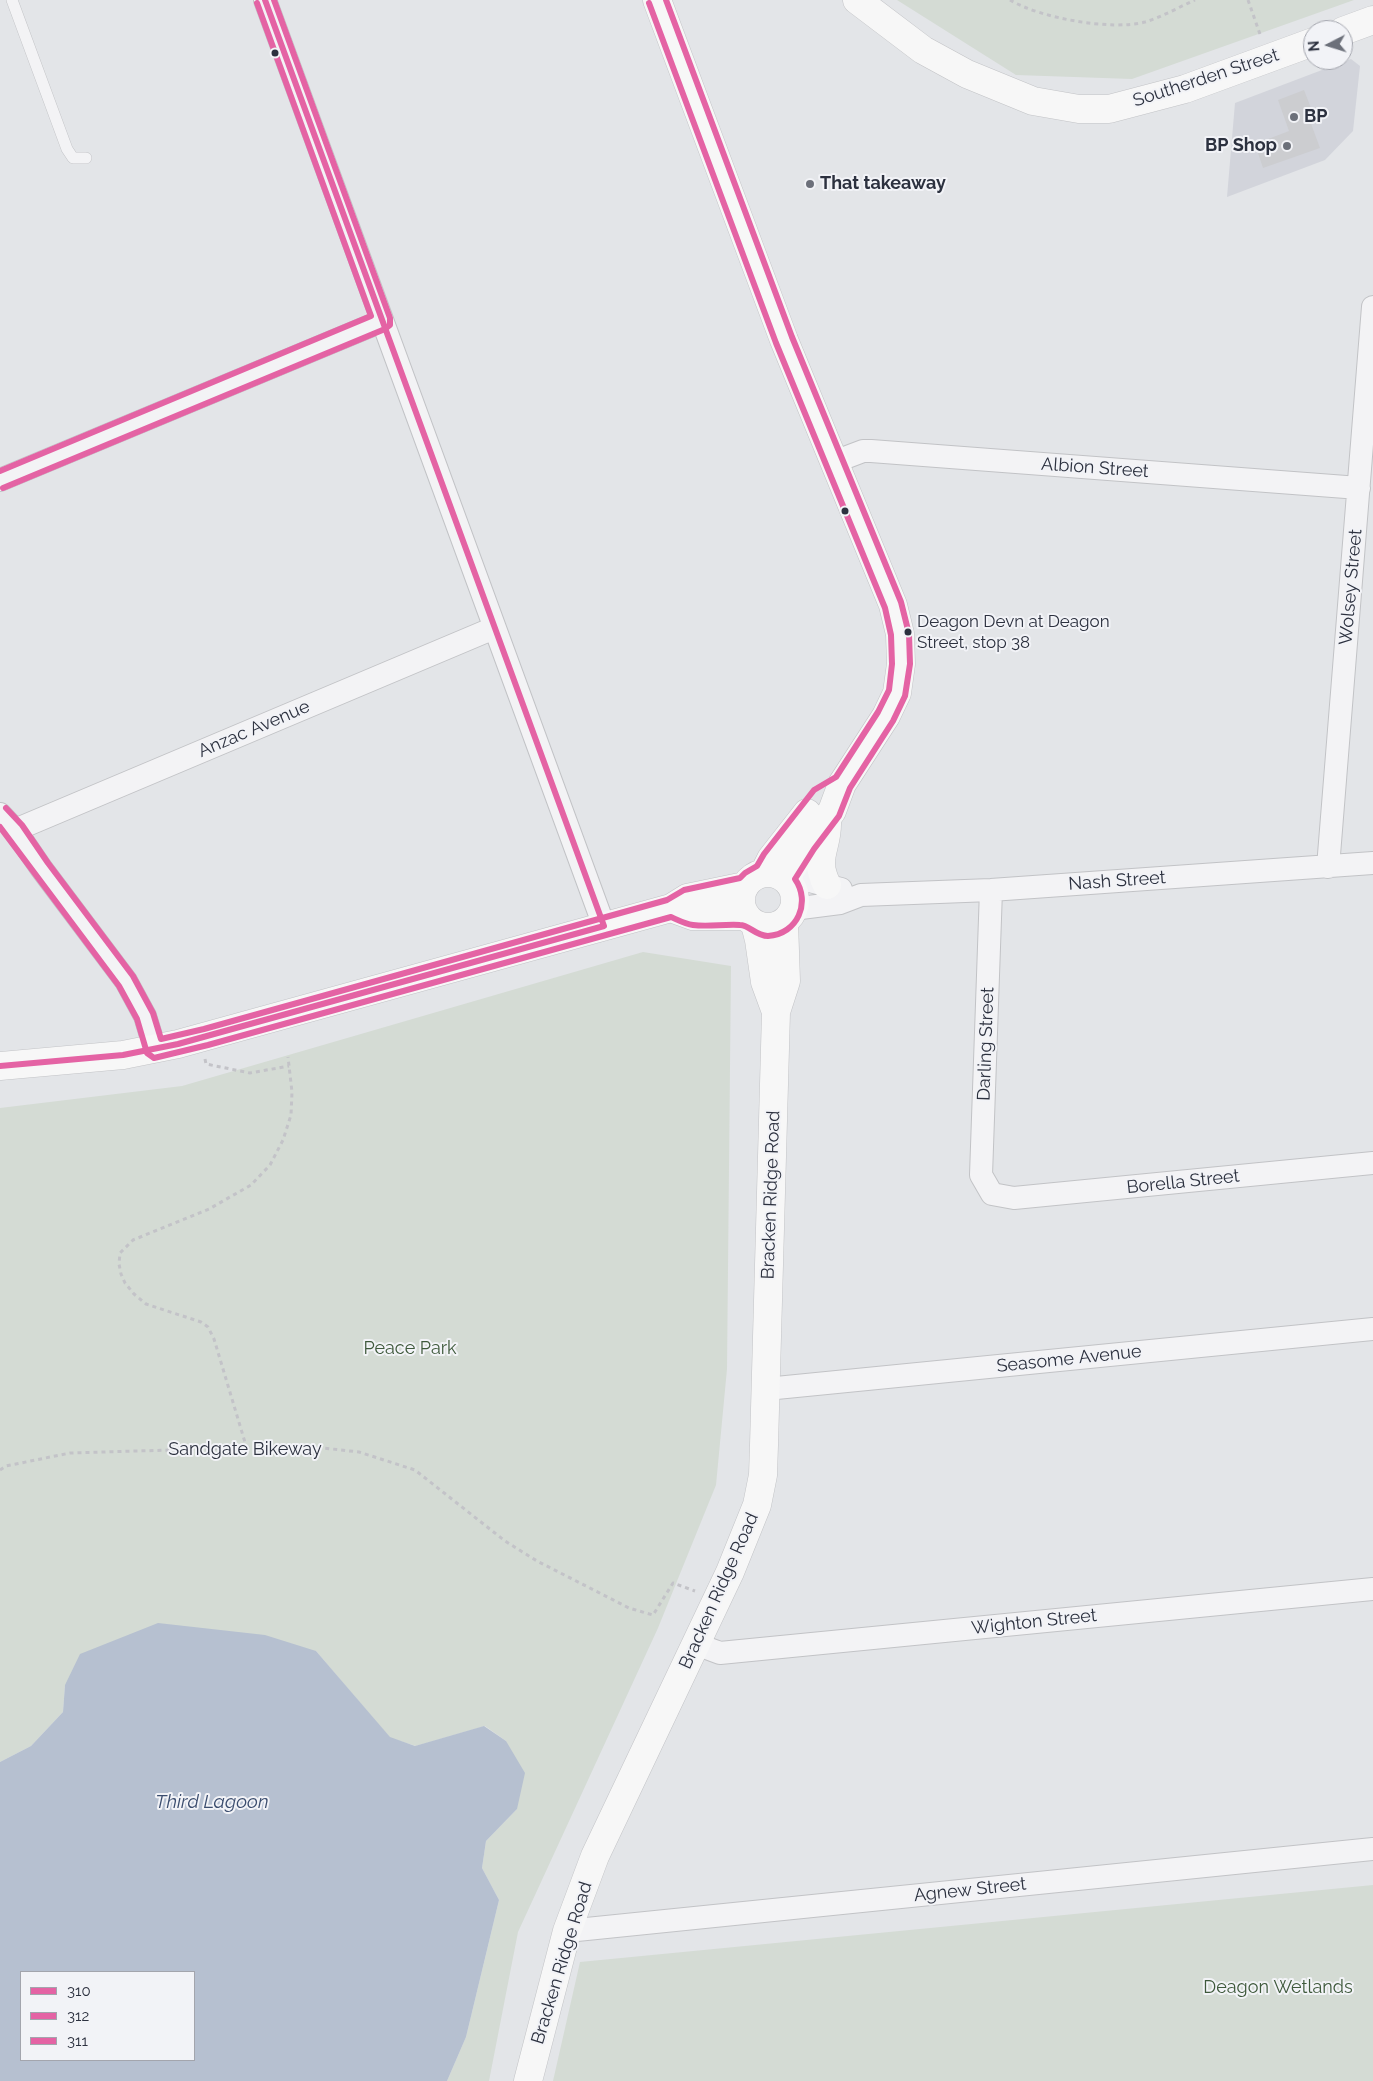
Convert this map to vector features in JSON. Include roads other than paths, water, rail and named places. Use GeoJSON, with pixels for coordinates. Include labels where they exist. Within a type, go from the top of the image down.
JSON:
{"type":"FeatureCollection","features":[{"type":"Feature","properties":{"kind":"main road"},"geometry":{"type":"LineString","coordinates":[[657,0],[784,340],[893,605],[900,634],[901,664],[896,693],[886,716],[842,784],[832,811],[827,818],[806,844],[770,880],[741,901],[750,920]]}},
{"type":"Feature","properties":{"kind":"main road","name":"Southerden Street"},"geometry":{"type":"LineString","coordinates":[[856,0],[923,50],[966,74],[1033,101],[1079,109],[1109,108],[1185,89],[1303,46]]}},
{"type":"Feature","properties":{"kind":"main road"},"geometry":{"type":"LineString","coordinates":[[1353,27],[1373,20]]}},
{"type":"Feature","properties":{"kind":"main road"},"geometry":{"type":"LineString","coordinates":[[770,880],[771,859],[820,796],[842,784]]}},
{"type":"Feature","properties":{"kind":"main road"},"geometry":{"type":"LineString","coordinates":[[827,818],[827,834],[820,860],[820,869],[827,885]]}},
{"type":"Feature","properties":{"kind":"main road"},"geometry":{"type":"LineString","coordinates":[[0,1066],[63,1062],[155,1049],[206,1038],[328,1002],[671,908],[688,898],[770,880],[794,894],[788,915],[770,927],[750,920],[693,916],[671,908]]}},
{"type":"Feature","properties":{"kind":"main road","name":"Bracken Ridge Road"},"geometry":{"type":"LineString","coordinates":[[528,2081],[551,1988],[568,1931],[595,1856],[730,1572],[756,1505],[763,1476],[776,1012],[786,980],[788,915]]}},
{"type":"Feature","properties":{"kind":"main road","name":"Bracken Ridge Road"},"geometry":{"type":"LineString","coordinates":[[750,920],[761,947],[765,982],[776,1012]]}},
{"type":"Feature","properties":{"kind":"street"},"geometry":{"type":"LineString","coordinates":[[265,0],[604,926]]}},
{"type":"Feature","properties":{"kind":"street","name":"Wolsey Street"},"geometry":{"type":"LineString","coordinates":[[1328,867],[1373,308]]}},
{"type":"Feature","properties":{"kind":"street"},"geometry":{"type":"LineString","coordinates":[[0,480],[382,321]]}},
{"type":"Feature","properties":{"kind":"street","name":"Albion Street"},"geometry":{"type":"LineString","coordinates":[[834,462],[863,451],[871,451],[1358,488]]}},
{"type":"Feature","properties":{"kind":"street","name":"Anzac Avenue"},"geometry":{"type":"LineString","coordinates":[[15,830],[494,628]]}},
{"type":"Feature","properties":{"kind":"street"},"geometry":{"type":"LineString","coordinates":[[0,814],[15,830],[40,868],[126,981],[145,1016],[155,1049]]}},
{"type":"Feature","properties":{"kind":"street","name":"Nash Street"},"geometry":{"type":"LineString","coordinates":[[788,915],[861,896],[991,890],[1373,863]]}},
{"type":"Feature","properties":{"kind":"street","name":"Nash Street"},"geometry":{"type":"LineString","coordinates":[[770,880],[806,880],[861,896]]}},
{"type":"Feature","properties":{"kind":"street","name":"Darling Street"},"geometry":{"type":"LineString","coordinates":[[991,890],[981,1175],[992,1194]]}},
{"type":"Feature","properties":{"kind":"street","name":"Borella Street"},"geometry":{"type":"LineString","coordinates":[[992,1194],[1014,1198],[1373,1163]]}},
{"type":"Feature","properties":{"kind":"street","name":"Seasome Avenue"},"geometry":{"type":"LineString","coordinates":[[766,1389],[1373,1329]]}},
{"type":"Feature","properties":{"kind":"street","name":"Wighton Street"},"geometry":{"type":"LineString","coordinates":[[696,1644],[720,1653],[1373,1589]]}},
{"type":"Feature","properties":{"kind":"street","name":"Agnew Street"},"geometry":{"type":"LineString","coordinates":[[568,1931],[1373,1849]]}},
{"type":"Feature","properties":{"kind":"lane"},"geometry":{"type":"LineString","coordinates":[[12,0],[67,149],[73,158],[86,158]]}},
{"type":"Feature","properties":{"kind":"water","name":"Third Lagoon"},"geometry":{"type":"Polygon","coordinates":[[[158,1623],[265,1635],[316,1651],[390,1737],[415,1746],[484,1726],[506,1741],[525,1773],[517,1809],[486,1841],[482,1868],[499,1900],[466,2037],[447,2081],[0,2081],[0,1762],[31,1746],[63,1712],[65,1685],[80,1654],[158,1623]]]}},
{"type":"Feature","properties":{"kind":"place","name":"BP"},"geometry":{"type":"Point","coordinates":[1294,117]}},
{"type":"Feature","properties":{"kind":"place","name":"BP Shop"},"geometry":{"type":"Point","coordinates":[1287,146]}},
{"type":"Feature","properties":{"kind":"place","name":"That takeaway"},"geometry":{"type":"Point","coordinates":[810,184]}},
{"type":"Feature","properties":{"kind":"place","name":"Deagon Devn at Deagon Street, stop 38"},"geometry":{"type":"Point","coordinates":[908,632]}},
{"type":"Feature","properties":{"kind":"park label","name":"Peace Park"},"geometry":{"type":"Point","coordinates":[410,1349]}},
{"type":"Feature","properties":{"kind":"park label","name":"Deagon Wetlands"},"geometry":{"type":"Point","coordinates":[1278,1988]}}]}
